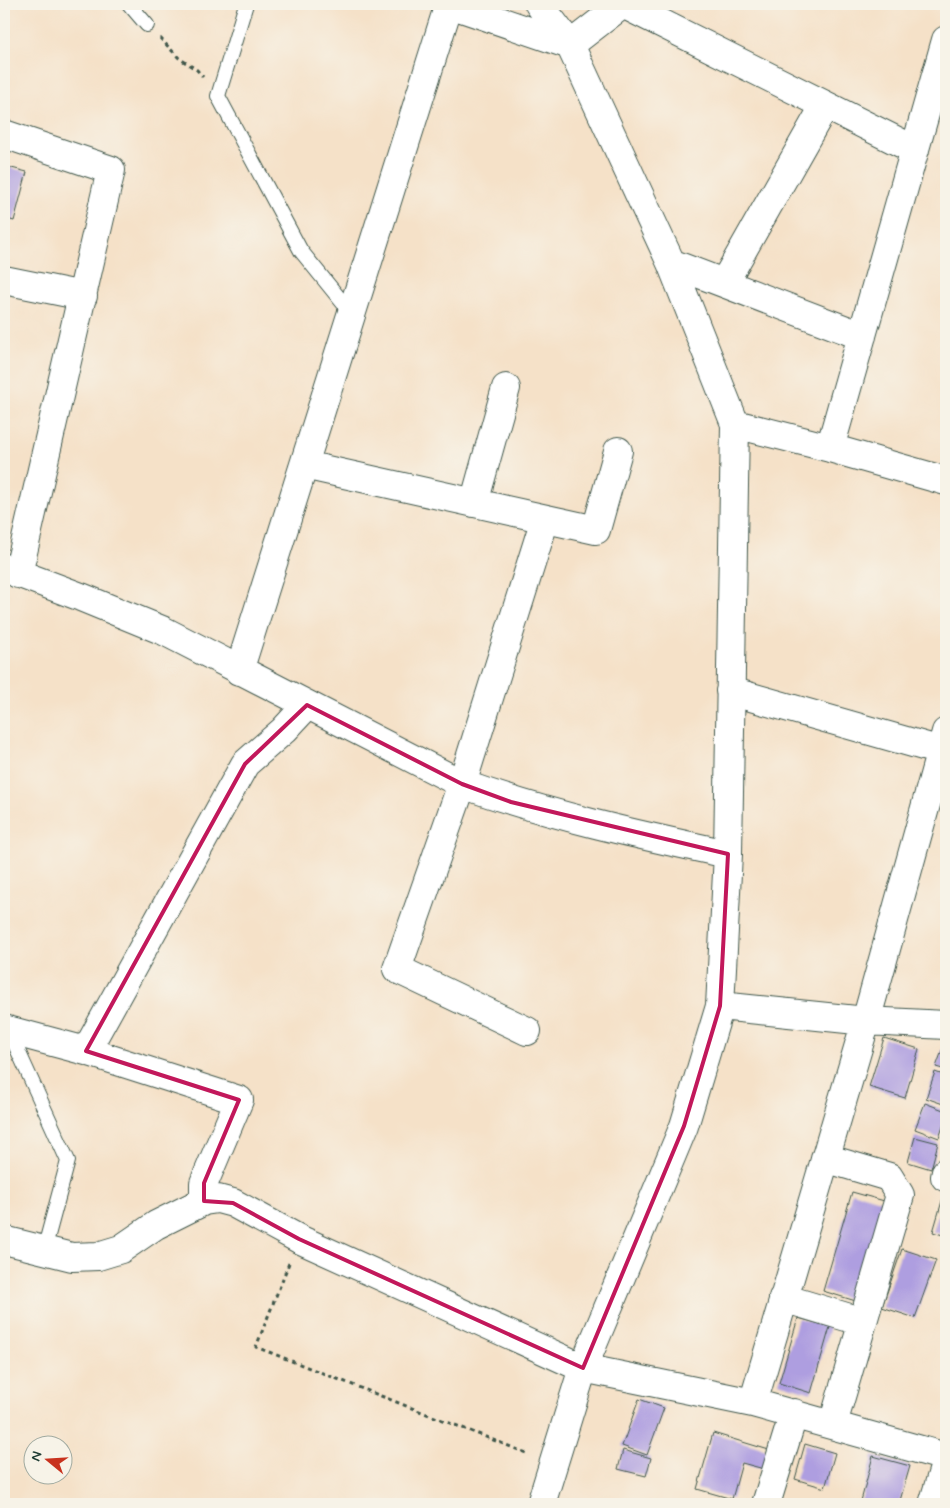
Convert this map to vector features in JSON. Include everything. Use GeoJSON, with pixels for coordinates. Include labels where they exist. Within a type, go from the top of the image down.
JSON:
{"type":"FeatureCollection","features":[{"type":"Feature","properties":{"kind":"street"},"geometry":{"type":"LineString","coordinates":[[239,671],[450,4],[570,45]]}},
{"type":"Feature","properties":{"kind":"street"},"geometry":{"type":"LineString","coordinates":[[539,4],[570,45],[671,263],[735,424],[728,854],[720,1006],[684,1126],[583,1368],[541,1504]]}},
{"type":"Feature","properties":{"kind":"street"},"geometry":{"type":"LineString","coordinates":[[570,45],[623,4],[915,150]]}},
{"type":"Feature","properties":{"kind":"street"},"geometry":{"type":"LineString","coordinates":[[830,448],[946,40]]}},
{"type":"Feature","properties":{"kind":"street"},"geometry":{"type":"LineString","coordinates":[[724,283],[825,105]]}},
{"type":"Feature","properties":{"kind":"street"},"geometry":{"type":"LineString","coordinates":[[4,134],[112,170],[83,296],[11,571],[164,631],[462,784],[530,806],[643,836],[728,854]]}},
{"type":"Feature","properties":{"kind":"street"},"geometry":{"type":"LineString","coordinates":[[671,263],[862,336]]}},
{"type":"Feature","properties":{"kind":"street"},"geometry":{"type":"LineString","coordinates":[[4,280],[83,296]]}},
{"type":"Feature","properties":{"kind":"street"},"geometry":{"type":"LineString","coordinates":[[474,503],[506,388]]}},
{"type":"Feature","properties":{"kind":"street"},"geometry":{"type":"LineString","coordinates":[[735,424],[830,448],[946,482]]}},
{"type":"Feature","properties":{"kind":"street"},"geometry":{"type":"LineString","coordinates":[[304,465],[596,530],[618,451]]}},
{"type":"Feature","properties":{"kind":"street"},"geometry":{"type":"LineString","coordinates":[[527,1030],[397,969],[462,784],[545,519]]}},
{"type":"Feature","properties":{"kind":"street"},"geometry":{"type":"LineString","coordinates":[[730,691],[944,742],[866,1020],[752,1403]]}},
{"type":"Feature","properties":{"kind":"street"},"geometry":{"type":"LineString","coordinates":[[86,1050],[244,764],[284,730],[307,705]]}},
{"type":"Feature","properties":{"kind":"street"},"geometry":{"type":"LineString","coordinates":[[720,1006],[866,1020],[946,1025]]}},
{"type":"Feature","properties":{"kind":"street"},"geometry":{"type":"LineString","coordinates":[[6,1027],[86,1050],[239,1100],[204,1182],[204,1200]]}},
{"type":"Feature","properties":{"kind":"street"},"geometry":{"type":"LineString","coordinates":[[825,1158],[889,1177],[896,1185],[900,1195],[834,1424]]}},
{"type":"Feature","properties":{"kind":"street"},"geometry":{"type":"LineString","coordinates":[[4,1240],[72,1257],[98,1256],[121,1249],[156,1225],[204,1200],[218,1199],[233,1204],[298,1239],[583,1368],[794,1413],[946,1457]]}},
{"type":"Feature","properties":{"kind":"street"},"geometry":{"type":"LineString","coordinates":[[783,1298],[863,1322]]}},
{"type":"Feature","properties":{"kind":"street"},"geometry":{"type":"LineString","coordinates":[[766,1504],[794,1413]]}},
{"type":"Feature","properties":{"kind":"street"},"geometry":{"type":"LineString","coordinates":[[933,1504],[946,1461]]}},
{"type":"Feature","properties":{"kind":"lane"},"geometry":{"type":"LineString","coordinates":[[129,4],[147,25]]}},
{"type":"Feature","properties":{"kind":"lane"},"geometry":{"type":"LineString","coordinates":[[246,4],[218,96],[301,251],[352,314]]}},
{"type":"Feature","properties":{"kind":"lane"},"geometry":{"type":"LineString","coordinates":[[6,1027],[68,1161],[47,1239],[41,1250]]}},
{"type":"Feature","properties":{"kind":"path"},"geometry":{"type":"LineString","coordinates":[[147,25],[179,58],[197,70],[218,96]]}},
{"type":"Feature","properties":{"kind":"path"},"geometry":{"type":"LineString","coordinates":[[298,1239],[256,1346],[553,1463]]}},
{"type":"Feature","properties":{"kind":"highlighted area"},"geometry":{"type":"Polygon","coordinates":[[[307,705],[462,784],[511,802],[728,854],[720,1006],[684,1126],[583,1368],[299,1239],[233,1203],[204,1201],[204,1183],[239,1100],[86,1051],[245,764],[307,705]]]}},
{"type":"Feature","properties":{"kind":"building"},"geometry":{"type":"Polygon","coordinates":[[[4,166],[27,172],[14,221],[4,218],[4,166]]]}},
{"type":"Feature","properties":{"kind":"building"},"geometry":{"type":"Polygon","coordinates":[[[884,1038],[919,1049],[905,1098],[869,1087],[884,1038]]]}},
{"type":"Feature","properties":{"kind":"building"},"geometry":{"type":"Polygon","coordinates":[[[946,1040],[946,1070],[936,1067],[946,1040]]]}},
{"type":"Feature","properties":{"kind":"building"},"geometry":{"type":"Polygon","coordinates":[[[935,1072],[946,1076],[946,1105],[926,1098],[935,1072]]]}},
{"type":"Feature","properties":{"kind":"building"},"geometry":{"type":"Polygon","coordinates":[[[925,1103],[946,1111],[946,1118],[939,1138],[915,1129],[925,1103]]]}},
{"type":"Feature","properties":{"kind":"building"},"geometry":{"type":"Polygon","coordinates":[[[915,1137],[938,1143],[931,1169],[908,1162],[915,1137]]]}},
{"type":"Feature","properties":{"kind":"building"},"geometry":{"type":"Polygon","coordinates":[[[852,1192],[888,1202],[859,1302],[823,1291],[852,1192]]]}},
{"type":"Feature","properties":{"kind":"building"},"geometry":{"type":"Polygon","coordinates":[[[944,1194],[946,1195],[946,1236],[933,1232],[944,1194]]]}},
{"type":"Feature","properties":{"kind":"building"},"geometry":{"type":"Polygon","coordinates":[[[902,1249],[936,1260],[915,1318],[882,1307],[902,1249]]]}},
{"type":"Feature","properties":{"kind":"building"},"geometry":{"type":"Polygon","coordinates":[[[798,1318],[830,1327],[811,1393],[779,1383],[798,1318]]]}},
{"type":"Feature","properties":{"kind":"building"},"geometry":{"type":"Polygon","coordinates":[[[639,1399],[664,1408],[647,1455],[622,1446],[639,1399]]]}},
{"type":"Feature","properties":{"kind":"building"},"geometry":{"type":"Polygon","coordinates":[[[713,1433],[769,1450],[764,1469],[742,1463],[732,1499],[697,1489],[713,1433]]]}},
{"type":"Feature","properties":{"kind":"building"},"geometry":{"type":"Polygon","coordinates":[[[805,1444],[835,1453],[825,1488],[795,1479],[805,1444]]]}},
{"type":"Feature","properties":{"kind":"building"},"geometry":{"type":"Polygon","coordinates":[[[623,1450],[651,1458],[646,1476],[618,1469],[623,1450]]]}},
{"type":"Feature","properties":{"kind":"building"},"geometry":{"type":"Polygon","coordinates":[[[873,1456],[910,1466],[899,1504],[873,1504],[861,1501],[873,1456]]]}}]}
